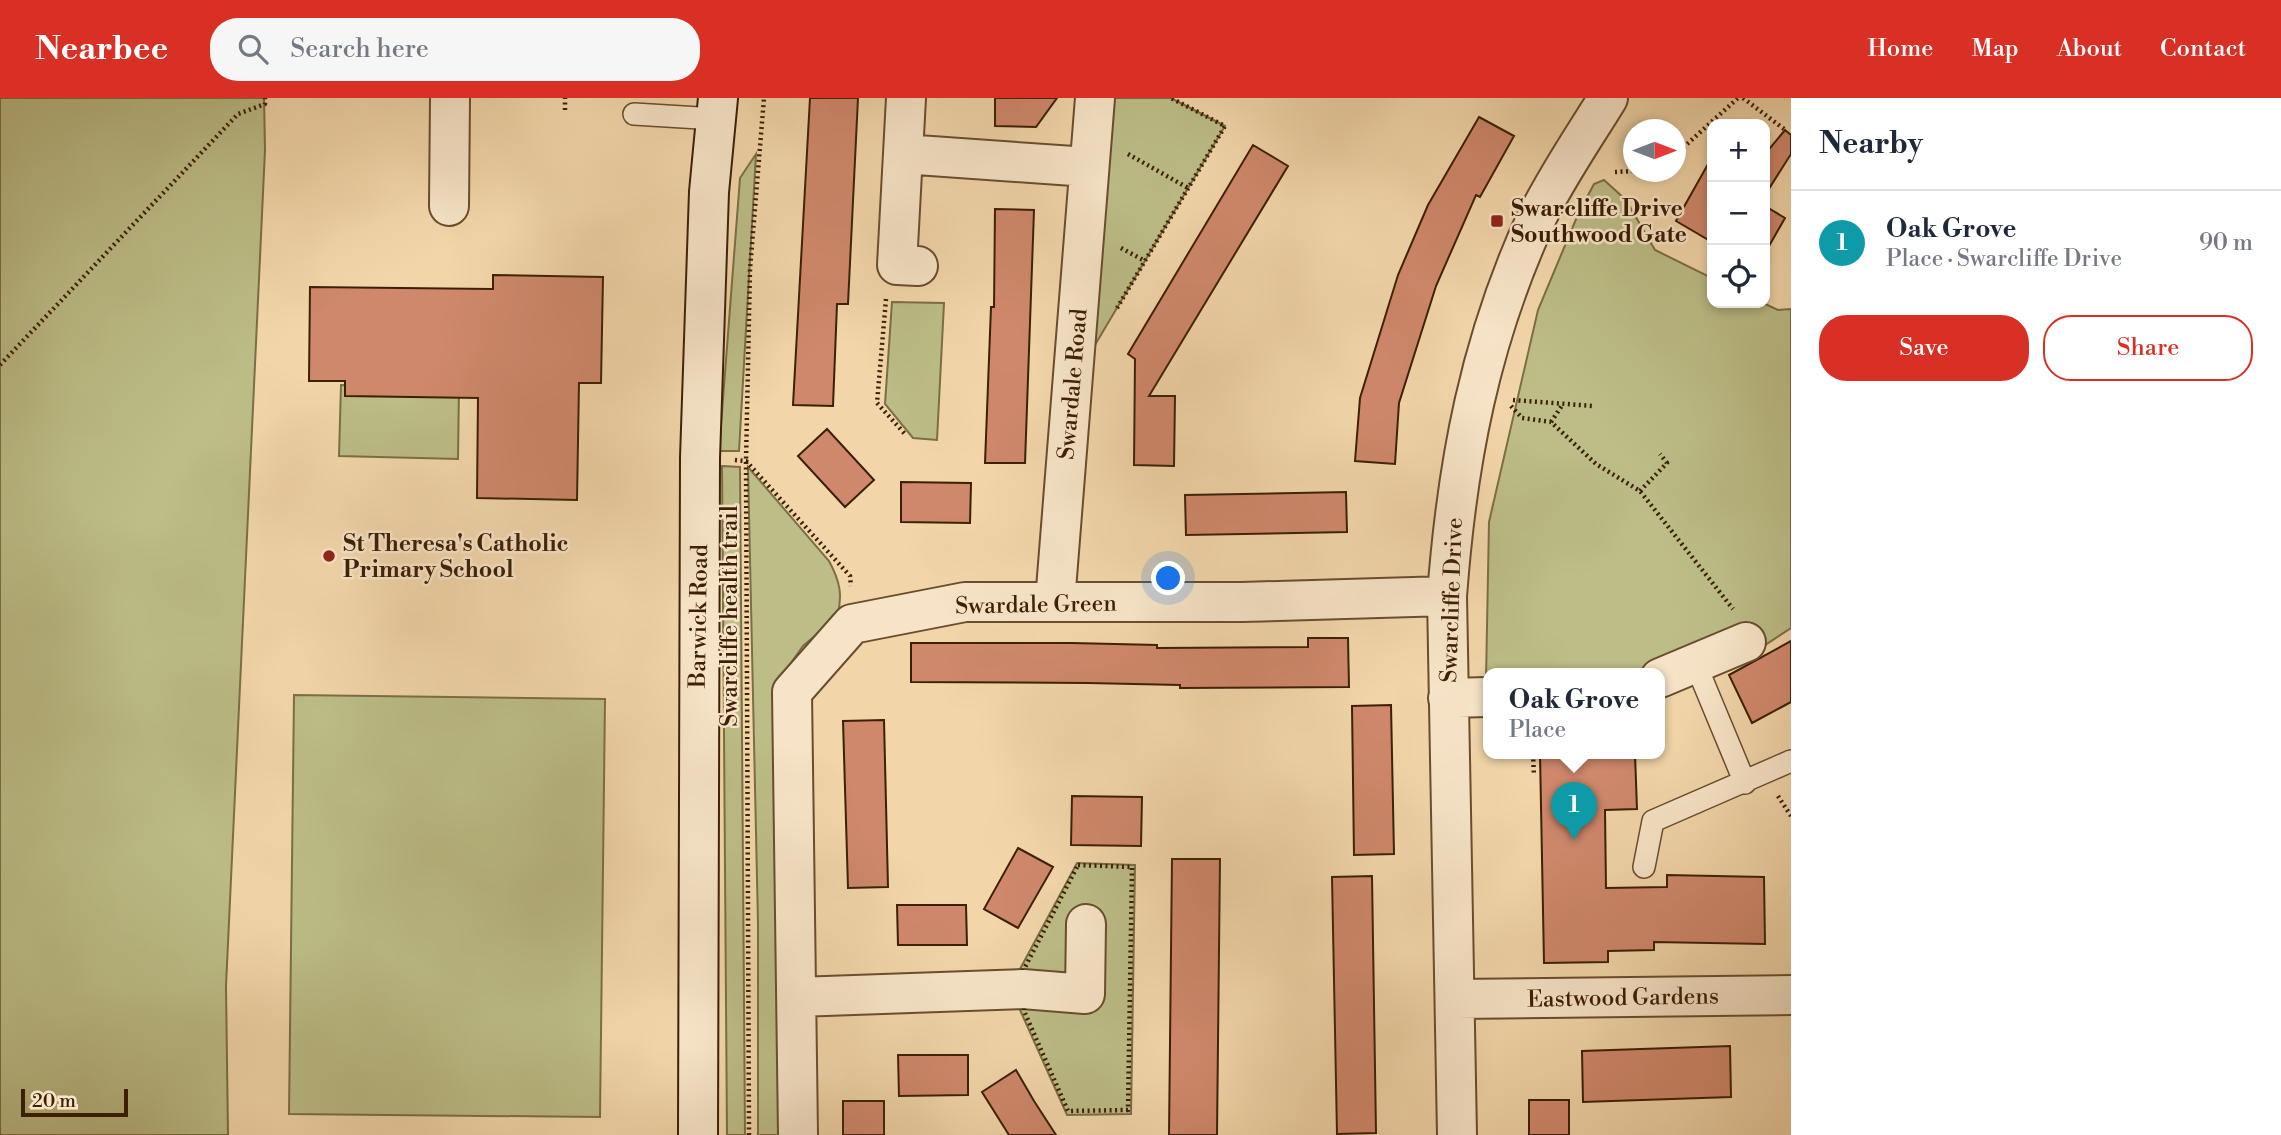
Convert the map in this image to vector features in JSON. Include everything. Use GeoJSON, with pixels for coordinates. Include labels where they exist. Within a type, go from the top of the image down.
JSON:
{"type":"FeatureCollection","features":[{"type":"Feature","properties":{"kind":"street"},"geometry":{"type":"LineString","coordinates":[[449,206],[450,98]]}},
{"type":"Feature","properties":{"kind":"street"},"geometry":{"type":"LineString","coordinates":[[906,98],[903,154],[908,266]]}},
{"type":"Feature","properties":{"kind":"street","name":"Swarcliffe Drive"},"geometry":{"type":"LineString","coordinates":[[1457,1135],[1447,596],[1454,510],[1480,368],[1505,293],[1538,215],[1608,98]]}},
{"type":"Feature","properties":{"kind":"street","name":"Barwick Road"},"geometry":{"type":"LineString","coordinates":[[698,1135],[700,457],[709,192],[717,108]]}},
{"type":"Feature","properties":{"kind":"street"},"geometry":{"type":"LineString","coordinates":[[903,154],[1091,132]]}},
{"type":"Feature","properties":{"kind":"street","name":"Swardale Road"},"geometry":{"type":"LineString","coordinates":[[1055,602],[1091,132]]}},
{"type":"Feature","properties":{"kind":"street","name":"Swardale Green"},"geometry":{"type":"LineString","coordinates":[[852,624],[965,602],[1242,602],[1447,596]]}},
{"type":"Feature","properties":{"kind":"street"},"geometry":{"type":"LineString","coordinates":[[798,1135],[793,692],[852,624]]}},
{"type":"Feature","properties":{"kind":"street"},"geometry":{"type":"LineString","coordinates":[[1665,676],[1746,642]]}},
{"type":"Feature","properties":{"kind":"street"},"geometry":{"type":"LineString","coordinates":[[1448,698],[1483,697]]}},
{"type":"Feature","properties":{"kind":"street"},"geometry":{"type":"LineString","coordinates":[[797,997],[1023,989],[1085,994],[1087,924]]}},
{"type":"Feature","properties":{"kind":"street","name":"Eastwood Gardens"},"geometry":{"type":"LineString","coordinates":[[1456,999],[1791,995]]}},
{"type":"Feature","properties":{"kind":"lane"},"geometry":{"type":"LineString","coordinates":[[634,114],[717,108]]}},
{"type":"Feature","properties":{"kind":"lane"},"geometry":{"type":"LineString","coordinates":[[1696,665],[1745,783]]}},
{"type":"Feature","properties":{"kind":"lane"},"geometry":{"type":"LineString","coordinates":[[1644,867],[1653,821],[1791,761]]}},
{"type":"Feature","properties":{"kind":"path"},"geometry":{"type":"LineString","coordinates":[[0,366],[238,114],[265,104],[265,98]]}},
{"type":"Feature","properties":{"kind":"path"},"geometry":{"type":"LineString","coordinates":[[565,98],[565,110]]}},
{"type":"Feature","properties":{"kind":"path","name":"Swarcliffe health trail"},"geometry":{"type":"LineString","coordinates":[[749,1135],[746,461],[751,269],[764,98]]}},
{"type":"Feature","properties":{"kind":"path"},"geometry":{"type":"LineString","coordinates":[[1110,320],[1225,126],[1171,98]]}},
{"type":"Feature","properties":{"kind":"path"},"geometry":{"type":"LineString","coordinates":[[1686,145],[1740,98],[1784,130]]}},
{"type":"Feature","properties":{"kind":"path"},"geometry":{"type":"LineString","coordinates":[[1091,132],[1188,188]]}},
{"type":"Feature","properties":{"kind":"path"},"geometry":{"type":"LineString","coordinates":[[1615,172],[1623,172]]}},
{"type":"Feature","properties":{"kind":"path"},"geometry":{"type":"LineString","coordinates":[[905,434],[877,402],[887,287],[908,266]]}},
{"type":"Feature","properties":{"kind":"path"},"geometry":{"type":"LineString","coordinates":[[1593,406],[1505,400],[1522,418],[1551,422],[1596,464],[1640,491],[1732,606],[1746,642]]}},
{"type":"Feature","properties":{"kind":"path"},"geometry":{"type":"LineString","coordinates":[[1551,422],[1563,404]]}},
{"type":"Feature","properties":{"kind":"path"},"geometry":{"type":"LineString","coordinates":[[1640,491],[1667,463],[1660,454]]}},
{"type":"Feature","properties":{"kind":"path"},"geometry":{"type":"LineString","coordinates":[[746,461],[850,576],[852,624]]}},
{"type":"Feature","properties":{"kind":"path"},"geometry":{"type":"LineString","coordinates":[[1533,759],[1534,776]]}},
{"type":"Feature","properties":{"kind":"green space"},"geometry":{"type":"Polygon","coordinates":[[[0,98],[264,98],[265,150],[226,986],[228,1135],[0,1135],[0,98]]]}},
{"type":"Feature","properties":{"kind":"green space"},"geometry":{"type":"Polygon","coordinates":[[[1110,98],[1171,98],[1225,126],[1089,355],[1110,98]]]}},
{"type":"Feature","properties":{"kind":"green space"},"geometry":{"type":"Polygon","coordinates":[[[756,154],[739,451],[719,451],[740,178],[756,154]]]}},
{"type":"Feature","properties":{"kind":"green space"},"geometry":{"type":"Polygon","coordinates":[[[1604,180],[1626,200],[1655,250],[1707,276],[1707,308],[1770,306],[1778,310],[1791,309],[1791,628],[1753,653],[1650,668],[1486,668],[1489,522],[1538,310],[1579,212],[1594,184],[1604,180]]]}},
{"type":"Feature","properties":{"kind":"green space"},"geometry":{"type":"Polygon","coordinates":[[[892,302],[944,303],[937,440],[913,438],[885,404],[892,302]]]}},
{"type":"Feature","properties":{"kind":"green space"},"geometry":{"type":"Polygon","coordinates":[[[341,385],[459,387],[458,459],[339,456],[341,385]]]}},
{"type":"Feature","properties":{"kind":"green space"},"geometry":{"type":"Polygon","coordinates":[[[722,466],[740,467],[745,1135],[727,1135],[722,466]]]}},
{"type":"Feature","properties":{"kind":"green space"},"geometry":{"type":"Polygon","coordinates":[[[748,467],[829,561],[836,575],[840,595],[837,617],[803,646],[782,682],[784,1135],[758,1135],[758,924],[748,467]]]}},
{"type":"Feature","properties":{"kind":"green space"},"geometry":{"type":"Polygon","coordinates":[[[294,695],[605,699],[600,1117],[289,1114],[294,695]]]}},
{"type":"Feature","properties":{"kind":"green space"},"geometry":{"type":"Polygon","coordinates":[[[1077,863],[1135,865],[1131,1114],[1067,1115],[1020,1010],[1020,969],[1077,863]]]}},
{"type":"Feature","properties":{"kind":"building"},"geometry":{"type":"Polygon","coordinates":[[[810,98],[858,98],[848,304],[837,304],[833,406],[793,405],[810,98]]]}},
{"type":"Feature","properties":{"kind":"building"},"geometry":{"type":"Polygon","coordinates":[[[995,98],[1057,98],[1036,127],[995,126],[995,98]]]}},
{"type":"Feature","properties":{"kind":"building"},"geometry":{"type":"Polygon","coordinates":[[[1479,117],[1514,136],[1480,197],[1476,195],[1436,286],[1399,403],[1395,464],[1355,461],[1360,398],[1398,275],[1428,205],[1479,117]]]}},
{"type":"Feature","properties":{"kind":"building"},"geometry":{"type":"Polygon","coordinates":[[[1785,130],[1791,135],[1791,154],[1770,187],[1770,182],[1770,148],[1785,130]]]}},
{"type":"Feature","properties":{"kind":"building"},"geometry":{"type":"Polygon","coordinates":[[[1253,145],[1288,166],[1149,396],[1175,396],[1174,466],[1134,465],[1135,359],[1128,354],[1253,145]]]}},
{"type":"Feature","properties":{"kind":"building"},"geometry":{"type":"Polygon","coordinates":[[[1707,166],[1707,239],[1676,221],[1707,166]]]}},
{"type":"Feature","properties":{"kind":"building"},"geometry":{"type":"Polygon","coordinates":[[[995,209],[1034,210],[1025,463],[985,463],[991,307],[994,307],[995,209]]]}},
{"type":"Feature","properties":{"kind":"building"},"geometry":{"type":"Polygon","coordinates":[[[1770,209],[1785,218],[1770,244],[1770,209]]]}},
{"type":"Feature","properties":{"kind":"building"},"geometry":{"type":"Polygon","coordinates":[[[493,275],[603,277],[601,383],[579,383],[577,500],[477,498],[478,398],[345,396],[345,381],[309,381],[310,287],[493,289],[493,275]]]}},
{"type":"Feature","properties":{"kind":"building"},"geometry":{"type":"Polygon","coordinates":[[[827,429],[874,480],[845,507],[798,456],[827,429]]]}},
{"type":"Feature","properties":{"kind":"building"},"geometry":{"type":"Polygon","coordinates":[[[901,482],[971,483],[970,523],[901,522],[901,482]]]}},
{"type":"Feature","properties":{"kind":"building"},"geometry":{"type":"Polygon","coordinates":[[[1346,492],[1347,532],[1186,535],[1185,495],[1346,492]]]}},
{"type":"Feature","properties":{"kind":"building"},"geometry":{"type":"Polygon","coordinates":[[[1308,638],[1348,638],[1349,687],[1180,688],[1180,685],[911,682],[911,643],[1072,643],[1157,645],[1157,648],[1308,647],[1308,638]]]}},
{"type":"Feature","properties":{"kind":"building"},"geometry":{"type":"Polygon","coordinates":[[[1791,641],[1791,702],[1752,723],[1729,675],[1791,641]]]}},
{"type":"Feature","properties":{"kind":"building"},"geometry":{"type":"Polygon","coordinates":[[[1391,705],[1394,854],[1354,855],[1352,706],[1391,705]]]}},
{"type":"Feature","properties":{"kind":"building"},"geometry":{"type":"Polygon","coordinates":[[[884,720],[888,887],[848,888],[843,721],[884,720]]]}},
{"type":"Feature","properties":{"kind":"building"},"geometry":{"type":"Polygon","coordinates":[[[1540,759],[1635,759],[1637,809],[1605,810],[1606,888],[1667,887],[1667,875],[1764,877],[1765,944],[1654,942],[1654,950],[1608,951],[1608,962],[1544,963],[1540,759]]]}},
{"type":"Feature","properties":{"kind":"building"},"geometry":{"type":"Polygon","coordinates":[[[1072,796],[1142,797],[1141,846],[1071,845],[1072,796]]]}},
{"type":"Feature","properties":{"kind":"building"},"geometry":{"type":"Polygon","coordinates":[[[1018,848],[1053,867],[1018,928],[984,909],[1018,848]]]}},
{"type":"Feature","properties":{"kind":"building"},"geometry":{"type":"Polygon","coordinates":[[[1172,859],[1220,859],[1217,1135],[1169,1135],[1172,859]]]}},
{"type":"Feature","properties":{"kind":"building"},"geometry":{"type":"Polygon","coordinates":[[[1372,876],[1376,1133],[1337,1134],[1332,877],[1372,876]]]}},
{"type":"Feature","properties":{"kind":"building"},"geometry":{"type":"Polygon","coordinates":[[[897,905],[966,905],[967,945],[898,945],[897,905]]]}},
{"type":"Feature","properties":{"kind":"building"},"geometry":{"type":"Polygon","coordinates":[[[1730,1046],[1731,1097],[1583,1102],[1582,1051],[1730,1046]]]}},
{"type":"Feature","properties":{"kind":"building"},"geometry":{"type":"Polygon","coordinates":[[[898,1055],[968,1055],[968,1095],[899,1096],[898,1055]]]}},
{"type":"Feature","properties":{"kind":"building"},"geometry":{"type":"Polygon","coordinates":[[[1016,1070],[1056,1135],[1009,1135],[982,1092],[1016,1070]]]}},
{"type":"Feature","properties":{"kind":"building"},"geometry":{"type":"Polygon","coordinates":[[[1529,1100],[1569,1100],[1569,1135],[1529,1135],[1529,1100]]]}},
{"type":"Feature","properties":{"kind":"building"},"geometry":{"type":"Polygon","coordinates":[[[843,1101],[884,1101],[884,1135],[843,1135],[843,1101]]]}},
{"type":"Feature","properties":{"kind":"place","name":"Swarcliffe Drive Southwood Gate"},"geometry":{"type":"Point","coordinates":[1497,221]}},
{"type":"Feature","properties":{"kind":"place","name":"St Theresa's Catholic Primary School"},"geometry":{"type":"Point","coordinates":[329,556]}},
{"type":"Feature","properties":{"kind":"place","name":"Oak Grove"},"geometry":{"type":"Point","coordinates":[1574,840]}}]}
